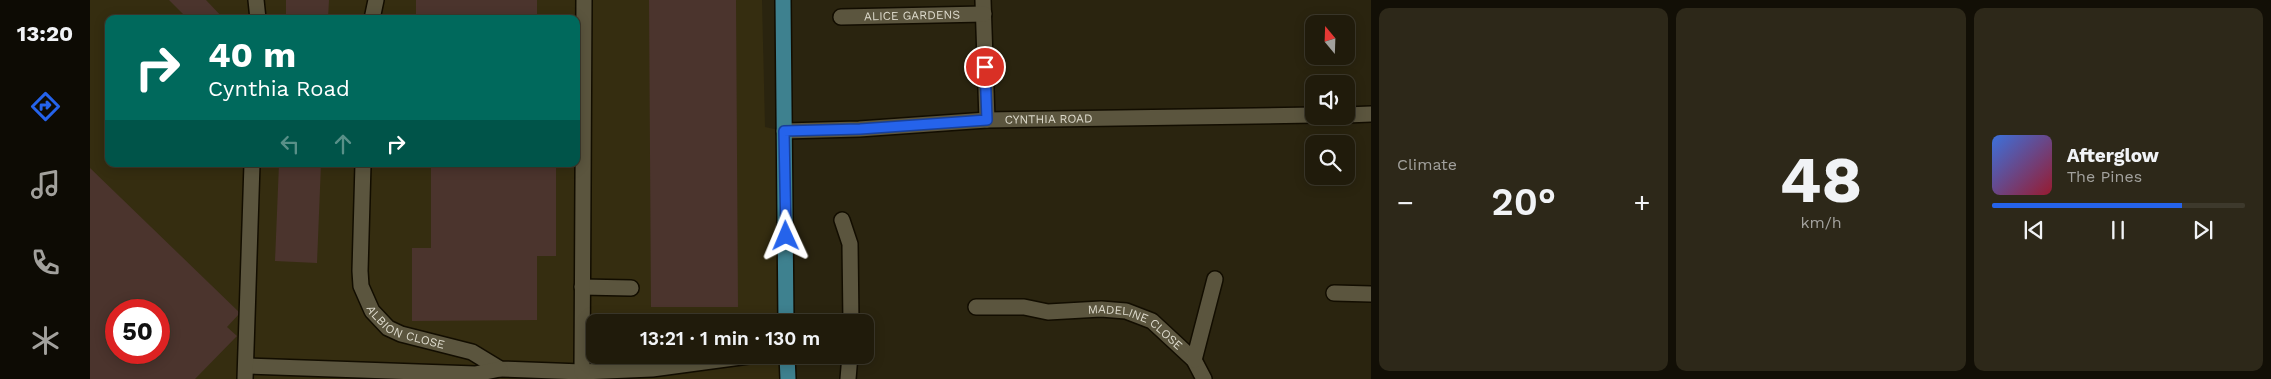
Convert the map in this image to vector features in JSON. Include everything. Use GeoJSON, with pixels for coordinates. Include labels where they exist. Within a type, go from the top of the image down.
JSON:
{"type":"FeatureCollection","features":[{"type":"Feature","properties":{"kind":"main road"},"geometry":{"type":"LineString","coordinates":[[783,0],[786,314]]}},
{"type":"Feature","properties":{"kind":"main road"},"geometry":{"type":"LineString","coordinates":[[787,364],[788,379]]}},
{"type":"Feature","properties":{"kind":"street"},"geometry":{"type":"LineString","coordinates":[[256,0],[258,15]]}},
{"type":"Feature","properties":{"kind":"street"},"geometry":{"type":"LineString","coordinates":[[373,15],[376,0]]}},
{"type":"Feature","properties":{"kind":"street"},"geometry":{"type":"LineString","coordinates":[[582,372],[584,0]]}},
{"type":"Feature","properties":{"kind":"street"},"geometry":{"type":"LineString","coordinates":[[984,7],[987,120]]}},
{"type":"Feature","properties":{"kind":"street","name":"ALICE GARDENS"},"geometry":{"type":"LineString","coordinates":[[841,17],[984,7]]}},
{"type":"Feature","properties":{"kind":"street"},"geometry":{"type":"LineString","coordinates":[[1355,115],[1371,114]]}},
{"type":"Feature","properties":{"kind":"street","name":"CYNTHIA ROAD"},"geometry":{"type":"LineString","coordinates":[[784,131],[860,129],[987,120],[1305,115]]}},
{"type":"Feature","properties":{"kind":"street"},"geometry":{"type":"LineString","coordinates":[[252,167],[246,372],[475,374],[500,370],[582,372],[611,375],[689,364]]}},
{"type":"Feature","properties":{"kind":"street","name":"ALBION CLOSE"},"geometry":{"type":"LineString","coordinates":[[363,167],[361,286],[372,312],[388,328],[401,334],[472,352],[500,370]]}},
{"type":"Feature","properties":{"kind":"street"},"geometry":{"type":"LineString","coordinates":[[842,220],[850,244],[851,314]]}},
{"type":"Feature","properties":{"kind":"street"},"geometry":{"type":"LineString","coordinates":[[1194,360],[1215,279]]}},
{"type":"Feature","properties":{"kind":"street"},"geometry":{"type":"LineString","coordinates":[[582,287],[632,288]]}},
{"type":"Feature","properties":{"kind":"street"},"geometry":{"type":"LineString","coordinates":[[1334,293],[1371,294]]}},
{"type":"Feature","properties":{"kind":"street","name":"MADELINE CLOSE"},"geometry":{"type":"LineString","coordinates":[[976,307],[1024,306],[1048,312],[1101,309],[1126,311],[1152,321],[1194,360],[1204,379]]}},
{"type":"Feature","properties":{"kind":"street"},"geometry":{"type":"LineString","coordinates":[[848,379],[849,364]]}},
{"type":"Feature","properties":{"kind":"shaded area"},"geometry":{"type":"Polygon","coordinates":[[[90,0],[762,0],[765,127],[784,131],[786,314],[586,314],[586,364],[787,364],[788,379],[90,379],[90,0]]]}},
{"type":"Feature","properties":{"kind":"building"},"geometry":{"type":"Polygon","coordinates":[[[169,0],[206,0],[220,15],[184,15],[169,0]]]}},
{"type":"Feature","properties":{"kind":"building"},"geometry":{"type":"Polygon","coordinates":[[[286,0],[329,0],[328,15],[286,15],[286,0]]]}},
{"type":"Feature","properties":{"kind":"building"},"geometry":{"type":"Polygon","coordinates":[[[416,0],[537,0],[537,15],[416,15],[416,0]]]}},
{"type":"Feature","properties":{"kind":"building"},"geometry":{"type":"Polygon","coordinates":[[[649,0],[736,0],[738,307],[651,307],[649,0]]]}},
{"type":"Feature","properties":{"kind":"building"},"geometry":{"type":"Polygon","coordinates":[[[279,167],[321,167],[317,263],[275,261],[279,167]]]}},
{"type":"Feature","properties":{"kind":"building"},"geometry":{"type":"Polygon","coordinates":[[[431,167],[556,167],[556,256],[537,256],[537,320],[412,321],[412,248],[431,248],[431,167]]]}},
{"type":"Feature","properties":{"kind":"building"},"geometry":{"type":"Polygon","coordinates":[[[90,168],[240,313],[227,327],[237,336],[195,379],[90,379],[90,168]]]}},
{"type":"Feature","properties":{"kind":"route"},"geometry":{"type":"LineString","coordinates":[[786,236],[784,131],[860,129],[987,120],[985,67]]}}]}
